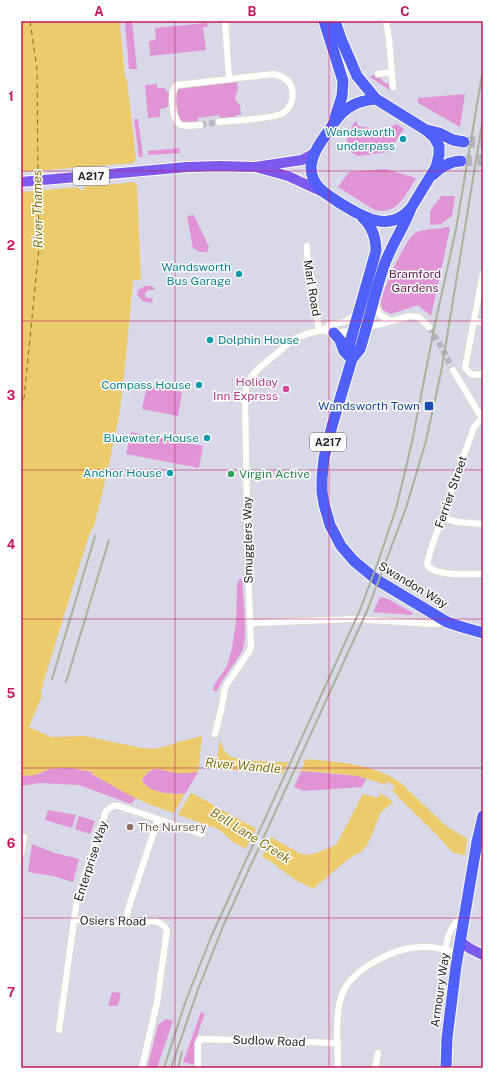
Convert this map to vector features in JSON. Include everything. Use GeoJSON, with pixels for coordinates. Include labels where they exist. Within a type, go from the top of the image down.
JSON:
{"type":"FeatureCollection","features":[{"type":"Feature","properties":{"kind":"highway"},"geometry":{"type":"LineString","coordinates":[[324,21],[343,81],[342,96],[335,121]]}},
{"type":"Feature","properties":{"kind":"highway"},"geometry":{"type":"LineString","coordinates":[[336,21],[341,39],[357,76],[376,99]]}},
{"type":"Feature","properties":{"kind":"highway","name":"A217"},"geometry":{"type":"LineString","coordinates":[[376,99],[426,130],[437,141],[439,149],[436,167],[411,208],[404,215],[389,220],[373,220],[360,215],[325,193],[317,186],[312,176],[311,165],[315,152],[335,121],[352,104],[376,99]]}},
{"type":"Feature","properties":{"kind":"highway"},"geometry":{"type":"LineString","coordinates":[[426,130],[439,133],[453,140],[464,142]]}},
{"type":"Feature","properties":{"kind":"highway"},"geometry":{"type":"LineString","coordinates":[[429,180],[441,168],[456,161],[461,161]]}},
{"type":"Feature","properties":{"kind":"highway","name":"Swandon Way"},"geometry":{"type":"LineString","coordinates":[[411,208],[406,223],[392,246],[387,258],[360,349],[352,359],[324,458],[322,492],[327,517],[341,546],[354,561],[377,580],[447,622],[483,633]]}},
{"type":"Feature","properties":{"kind":"highway","name":"Swandon Way"},"geometry":{"type":"LineString","coordinates":[[352,359],[349,346],[374,258],[376,245],[370,226],[360,215]]}},
{"type":"Feature","properties":{"kind":"highway"},"geometry":{"type":"LineString","coordinates":[[334,333],[340,340],[344,351],[352,359]]}},
{"type":"Feature","properties":{"kind":"highway","name":"Armoury Way"},"geometry":{"type":"LineString","coordinates":[[446,1068],[447,1038],[458,954],[477,842],[483,816]]}},
{"type":"Feature","properties":{"kind":"main road","name":"A217"},"geometry":{"type":"LineString","coordinates":[[21,182],[202,167],[256,167],[302,160],[315,152]]}},
{"type":"Feature","properties":{"kind":"main road","name":"A217"},"geometry":{"type":"LineString","coordinates":[[256,167],[288,176],[325,193]]}},
{"type":"Feature","properties":{"kind":"main road"},"geometry":{"type":"LineString","coordinates":[[460,941],[469,948],[483,955]]}},
{"type":"Feature","properties":{"kind":"street"},"geometry":{"type":"LineString","coordinates":[[225,21],[229,78]]}},
{"type":"Feature","properties":{"kind":"street"},"geometry":{"type":"LineString","coordinates":[[386,21],[393,87]]}},
{"type":"Feature","properties":{"kind":"street"},"geometry":{"type":"LineString","coordinates":[[378,74],[392,72]]}},
{"type":"Feature","properties":{"kind":"street"},"geometry":{"type":"LineString","coordinates":[[200,124],[184,126],[176,121],[174,116],[172,94],[174,87],[180,83],[278,75],[290,84],[293,97],[288,108],[280,114],[244,120],[219,122]]}},
{"type":"Feature","properties":{"kind":"street","name":"Marl Road"},"geometry":{"type":"LineString","coordinates":[[307,246],[307,256],[321,330]]}},
{"type":"Feature","properties":{"kind":"street"},"geometry":{"type":"LineString","coordinates":[[483,273],[465,368],[472,374],[483,374]]}},
{"type":"Feature","properties":{"kind":"street"},"geometry":{"type":"LineString","coordinates":[[374,303],[380,315],[391,321]]}},
{"type":"Feature","properties":{"kind":"street","name":"Smugglers Way"},"geometry":{"type":"LineString","coordinates":[[215,734],[224,691],[251,647],[247,515],[246,389],[254,373],[281,349],[299,337],[349,319],[359,313]]}},
{"type":"Feature","properties":{"kind":"street"},"geometry":{"type":"LineString","coordinates":[[321,330],[331,333],[354,331],[406,316],[413,316],[422,320],[428,326]]}},
{"type":"Feature","properties":{"kind":"street"},"geometry":{"type":"LineString","coordinates":[[474,322],[483,322]]}},
{"type":"Feature","properties":{"kind":"street"},"geometry":{"type":"LineString","coordinates":[[453,370],[482,419]]}},
{"type":"Feature","properties":{"kind":"street","name":"Ferrier Street"},"geometry":{"type":"LineString","coordinates":[[482,419],[474,427],[427,559],[427,564],[430,569],[436,572],[483,574]]}},
{"type":"Feature","properties":{"kind":"street"},"geometry":{"type":"LineString","coordinates":[[442,518],[458,522],[483,524]]}},
{"type":"Feature","properties":{"kind":"street"},"geometry":{"type":"LineString","coordinates":[[251,623],[353,618],[436,624],[447,622]]}},
{"type":"Feature","properties":{"kind":"street","name":"Enterprise Way"},"geometry":{"type":"LineString","coordinates":[[75,919],[80,887],[106,811],[111,806],[115,805],[202,834]]}},
{"type":"Feature","properties":{"kind":"street"},"geometry":{"type":"LineString","coordinates":[[128,923],[128,909],[158,819]]}},
{"type":"Feature","properties":{"kind":"street"},"geometry":{"type":"LineString","coordinates":[[21,854],[24,837]]}},
{"type":"Feature","properties":{"kind":"street","name":"Armoury Way"},"geometry":{"type":"LineString","coordinates":[[446,949],[447,940],[453,925],[464,916]]}},
{"type":"Feature","properties":{"kind":"street","name":"Osiers Road"},"geometry":{"type":"LineString","coordinates":[[59,1030],[75,919],[120,924],[156,922],[163,925],[167,930],[157,1002],[142,1068]]}},
{"type":"Feature","properties":{"kind":"street"},"geometry":{"type":"LineString","coordinates":[[338,1068],[338,1018],[340,1003],[343,992],[355,975],[385,957],[403,950],[421,947],[446,949],[458,954]]}},
{"type":"Feature","properties":{"kind":"street","name":"Sudlow Road"},"geometry":{"type":"LineString","coordinates":[[198,1068],[198,1044],[200,1039],[338,1043]]}},
{"type":"Feature","properties":{"kind":"street"},"geometry":{"type":"LineString","coordinates":[[375,1068],[378,1053]]}},
{"type":"Feature","properties":{"kind":"green space"},"geometry":{"type":"Polygon","coordinates":[[[132,21],[137,69],[129,69],[125,22],[132,21]]]}},
{"type":"Feature","properties":{"kind":"green space"},"geometry":{"type":"Polygon","coordinates":[[[207,23],[208,27],[203,27],[206,50],[150,56],[149,41],[156,40],[155,28],[207,23]]]}},
{"type":"Feature","properties":{"kind":"green space"},"geometry":{"type":"Polygon","coordinates":[[[377,72],[383,82],[391,85],[391,91],[370,77],[377,72]]]}},
{"type":"Feature","properties":{"kind":"green space"},"geometry":{"type":"Polygon","coordinates":[[[237,80],[238,89],[235,98],[240,105],[241,115],[237,115],[235,118],[220,119],[219,115],[198,118],[198,122],[186,123],[180,121],[176,114],[174,94],[178,87],[237,80]]]}},
{"type":"Feature","properties":{"kind":"green space"},"geometry":{"type":"Polygon","coordinates":[[[157,84],[157,88],[164,88],[169,93],[171,103],[166,108],[160,109],[160,117],[148,118],[145,85],[157,84]]]}},
{"type":"Feature","properties":{"kind":"green space"},"geometry":{"type":"Polygon","coordinates":[[[465,94],[460,127],[418,103],[418,98],[465,94]]]}},
{"type":"Feature","properties":{"kind":"green space"},"geometry":{"type":"Polygon","coordinates":[[[134,119],[138,119],[143,157],[139,157],[134,119]]]}},
{"type":"Feature","properties":{"kind":"green space"},"geometry":{"type":"Polygon","coordinates":[[[356,120],[358,126],[384,130],[397,124],[404,129],[388,152],[358,156],[349,151],[347,141],[349,132],[356,120]]]}},
{"type":"Feature","properties":{"kind":"green space"},"geometry":{"type":"Polygon","coordinates":[[[179,148],[180,153],[148,155],[148,151],[179,148]]]}},
{"type":"Feature","properties":{"kind":"green space"},"geometry":{"type":"Polygon","coordinates":[[[385,169],[416,178],[399,203],[388,210],[381,211],[373,209],[338,187],[349,172],[385,169]]]}},
{"type":"Feature","properties":{"kind":"green space"},"geometry":{"type":"Polygon","coordinates":[[[441,196],[455,196],[452,216],[441,224],[430,225],[430,211],[441,196]]]}},
{"type":"Feature","properties":{"kind":"green space"},"geometry":{"type":"Polygon","coordinates":[[[194,215],[209,247],[207,252],[200,252],[193,248],[187,216],[194,215]]]}},
{"type":"Feature","properties":{"kind":"green space","name":"Bramford Gardens"},"geometry":{"type":"Polygon","coordinates":[[[449,227],[450,229],[431,316],[418,305],[391,314],[383,310],[381,305],[382,299],[389,279],[400,255],[411,237],[418,231],[449,227]]]}},
{"type":"Feature","properties":{"kind":"green space"},"geometry":{"type":"Polygon","coordinates":[[[145,286],[155,288],[153,290],[148,290],[145,293],[146,298],[152,298],[153,303],[143,301],[137,295],[138,290],[145,286]]]}},
{"type":"Feature","properties":{"kind":"green space"},"geometry":{"type":"Polygon","coordinates":[[[147,386],[182,392],[178,416],[142,409],[147,386]]]}},
{"type":"Feature","properties":{"kind":"green space"},"geometry":{"type":"Polygon","coordinates":[[[131,432],[203,446],[199,468],[126,454],[131,432]]]}},
{"type":"Feature","properties":{"kind":"green space"},"geometry":{"type":"Polygon","coordinates":[[[240,578],[242,580],[245,617],[244,645],[242,651],[222,680],[217,691],[213,691],[214,685],[227,666],[232,648],[236,623],[237,584],[240,578]]]}},
{"type":"Feature","properties":{"kind":"green space"},"geometry":{"type":"Polygon","coordinates":[[[380,597],[388,599],[413,613],[412,615],[373,612],[380,597]]]}},
{"type":"Feature","properties":{"kind":"green space"},"geometry":{"type":"Polygon","coordinates":[[[72,768],[92,772],[92,774],[136,798],[131,804],[79,785],[39,783],[21,786],[21,776],[35,775],[49,769],[72,768]]]}},
{"type":"Feature","properties":{"kind":"green space"},"geometry":{"type":"Polygon","coordinates":[[[157,768],[176,773],[198,772],[185,794],[168,793],[152,790],[142,781],[148,773],[157,768]]]}},
{"type":"Feature","properties":{"kind":"green space"},"geometry":{"type":"Polygon","coordinates":[[[301,771],[358,776],[366,779],[362,787],[304,791],[294,787],[301,771]]]}},
{"type":"Feature","properties":{"kind":"green space"},"geometry":{"type":"Polygon","coordinates":[[[48,810],[76,815],[72,828],[45,820],[48,810]]]}},
{"type":"Feature","properties":{"kind":"green space"},"geometry":{"type":"Polygon","coordinates":[[[79,816],[95,821],[90,834],[75,829],[79,816]]]}},
{"type":"Feature","properties":{"kind":"green space"},"geometry":{"type":"Polygon","coordinates":[[[32,844],[55,853],[79,859],[73,882],[53,876],[28,872],[32,844]]]}},
{"type":"Feature","properties":{"kind":"green space"},"geometry":{"type":"Polygon","coordinates":[[[112,992],[121,993],[118,1006],[108,1006],[112,992]]]}},
{"type":"Feature","properties":{"kind":"green space"},"geometry":{"type":"Polygon","coordinates":[[[201,1012],[205,1014],[197,1039],[196,1065],[183,1062],[201,1012]]]}},
{"type":"Feature","properties":{"kind":"green space"},"geometry":{"type":"Polygon","coordinates":[[[166,1019],[173,1021],[157,1068],[147,1068],[158,1025],[166,1019]]]}},
{"type":"Feature","properties":{"kind":"water"},"geometry":{"type":"Polygon","coordinates":[[[21,21],[121,21],[120,25],[125,78],[127,79],[136,160],[133,163],[135,183],[137,185],[141,280],[133,280],[120,411],[94,526],[89,535],[44,680],[41,693],[42,696],[29,727],[51,737],[85,736],[142,748],[155,749],[201,736],[200,756],[217,757],[220,740],[224,750],[232,757],[258,761],[283,762],[303,761],[308,759],[344,763],[368,768],[391,777],[401,783],[446,826],[483,848],[483,867],[463,855],[452,852],[437,835],[399,798],[381,812],[368,844],[362,851],[347,860],[313,889],[294,879],[270,861],[233,842],[218,829],[151,805],[127,794],[92,774],[92,772],[72,768],[61,768],[49,769],[35,775],[21,776],[21,21]],[[79,167],[79,188],[82,191],[84,187],[82,169],[79,167]],[[199,767],[198,772],[184,773],[157,769],[149,771],[142,780],[145,785],[151,789],[164,793],[192,793],[305,855],[314,854],[336,845],[363,794],[377,798],[390,782],[383,784],[358,776],[320,772],[304,771],[282,774],[199,767]]]}},
{"type":"Feature","properties":{"kind":"pier"},"geometry":{"type":"Polygon","coordinates":[[[137,161],[135,163],[137,182],[139,184],[136,184],[136,182],[82,187],[80,169],[81,187],[21,192],[21,172],[134,163],[137,161]]]}},
{"type":"Feature","properties":{"kind":"pier"},"geometry":{"type":"Polygon","coordinates":[[[201,751],[203,751],[202,754],[207,754],[206,769],[199,768],[201,751]]]}},
{"type":"Feature","properties":{"kind":"pier"},"geometry":{"type":"Polygon","coordinates":[[[243,756],[248,757],[260,774],[253,773],[241,758],[243,756]]]}},
{"type":"Feature","properties":{"kind":"pier"},"geometry":{"type":"Polygon","coordinates":[[[305,761],[301,771],[282,774],[288,763],[305,761]]]}},
{"type":"Feature","properties":{"kind":"pier"},"geometry":{"type":"Polygon","coordinates":[[[390,782],[395,787],[392,791],[399,797],[394,803],[381,794],[390,782]]]}},
{"type":"Feature","properties":{"kind":"pier"},"geometry":{"type":"Polygon","coordinates":[[[186,792],[191,793],[177,816],[173,814],[186,792]]]}},
{"type":"Feature","properties":{"kind":"pier"},"geometry":{"type":"Polygon","coordinates":[[[256,829],[271,837],[262,857],[246,849],[256,829]]]}},
{"type":"Feature","properties":{"kind":"pier"},"geometry":{"type":"Polygon","coordinates":[[[468,836],[483,847],[482,867],[464,858],[468,836]]]}},
{"type":"Feature","properties":{"kind":"ferry route"},"geometry":{"type":"LineString","coordinates":[[30,21],[37,69],[38,176]]}},
{"type":"Feature","properties":{"kind":"ferry route"},"geometry":{"type":"LineString","coordinates":[[21,408],[24,398],[39,248],[38,185]]}},
{"type":"Feature","properties":{"kind":"tunnel"},"geometry":{"type":"LineString","coordinates":[[200,125],[219,122]]}},
{"type":"Feature","properties":{"kind":"tunnel"},"geometry":{"type":"LineString","coordinates":[[464,142],[483,142]]}},
{"type":"Feature","properties":{"kind":"tunnel"},"geometry":{"type":"LineString","coordinates":[[461,161],[483,160]]}},
{"type":"Feature","properties":{"kind":"tunnel"},"geometry":{"type":"LineString","coordinates":[[429,327],[453,370]]}},
{"type":"Feature","properties":{"kind":"railway"},"geometry":{"type":"LineString","coordinates":[[164,1068],[185,1003],[211,937],[360,610],[396,509],[412,442],[435,324],[456,229],[483,69]]}},
{"type":"Feature","properties":{"kind":"railway"},"geometry":{"type":"LineString","coordinates":[[171,1068],[197,992],[224,924],[367,611],[406,508],[426,441],[442,367],[483,118]]}},
{"type":"Feature","properties":{"kind":"railway"},"geometry":{"type":"LineString","coordinates":[[52,679],[95,536]]}},
{"type":"Feature","properties":{"kind":"railway"},"geometry":{"type":"LineString","coordinates":[[66,682],[109,540]]}},
{"type":"Feature","properties":{"kind":"railway"},"geometry":{"type":"LineString","coordinates":[[178,1068],[182,1052]]}},
{"type":"Feature","properties":{"kind":"place","name":"Wandsworth underpass"},"geometry":{"type":"Point","coordinates":[403,139]}},
{"type":"Feature","properties":{"kind":"place","name":"Wandsworth Bus Garage"},"geometry":{"type":"Point","coordinates":[239,274]}},
{"type":"Feature","properties":{"kind":"place","name":"Dolphin House"},"geometry":{"type":"Point","coordinates":[210,340]}},
{"type":"Feature","properties":{"kind":"place","name":"Compass House"},"geometry":{"type":"Point","coordinates":[199,385]}},
{"type":"Feature","properties":{"kind":"place","name":"Holiday Inn Express"},"geometry":{"type":"Point","coordinates":[286,389]}},
{"type":"Feature","properties":{"kind":"place","name":"Wandsworth Town"},"geometry":{"type":"Point","coordinates":[429,406]}},
{"type":"Feature","properties":{"kind":"place","name":"Bluewater House"},"geometry":{"type":"Point","coordinates":[207,438]}},
{"type":"Feature","properties":{"kind":"place","name":"Anchor House"},"geometry":{"type":"Point","coordinates":[170,473]}},
{"type":"Feature","properties":{"kind":"place","name":"Virgin Active"},"geometry":{"type":"Point","coordinates":[231,474]}},
{"type":"Feature","properties":{"kind":"place","name":"The Nursery"},"geometry":{"type":"Point","coordinates":[130,827]}},
{"type":"Feature","properties":{"kind":"water label","name":"River Thames"},"geometry":{"type":"Point","coordinates":[37,209]}},
{"type":"Feature","properties":{"kind":"water label","name":"River Wandle"},"geometry":{"type":"Point","coordinates":[243,765]}},
{"type":"Feature","properties":{"kind":"water label","name":"Bell Lane Creek"},"geometry":{"type":"Point","coordinates":[251,835]}}]}
